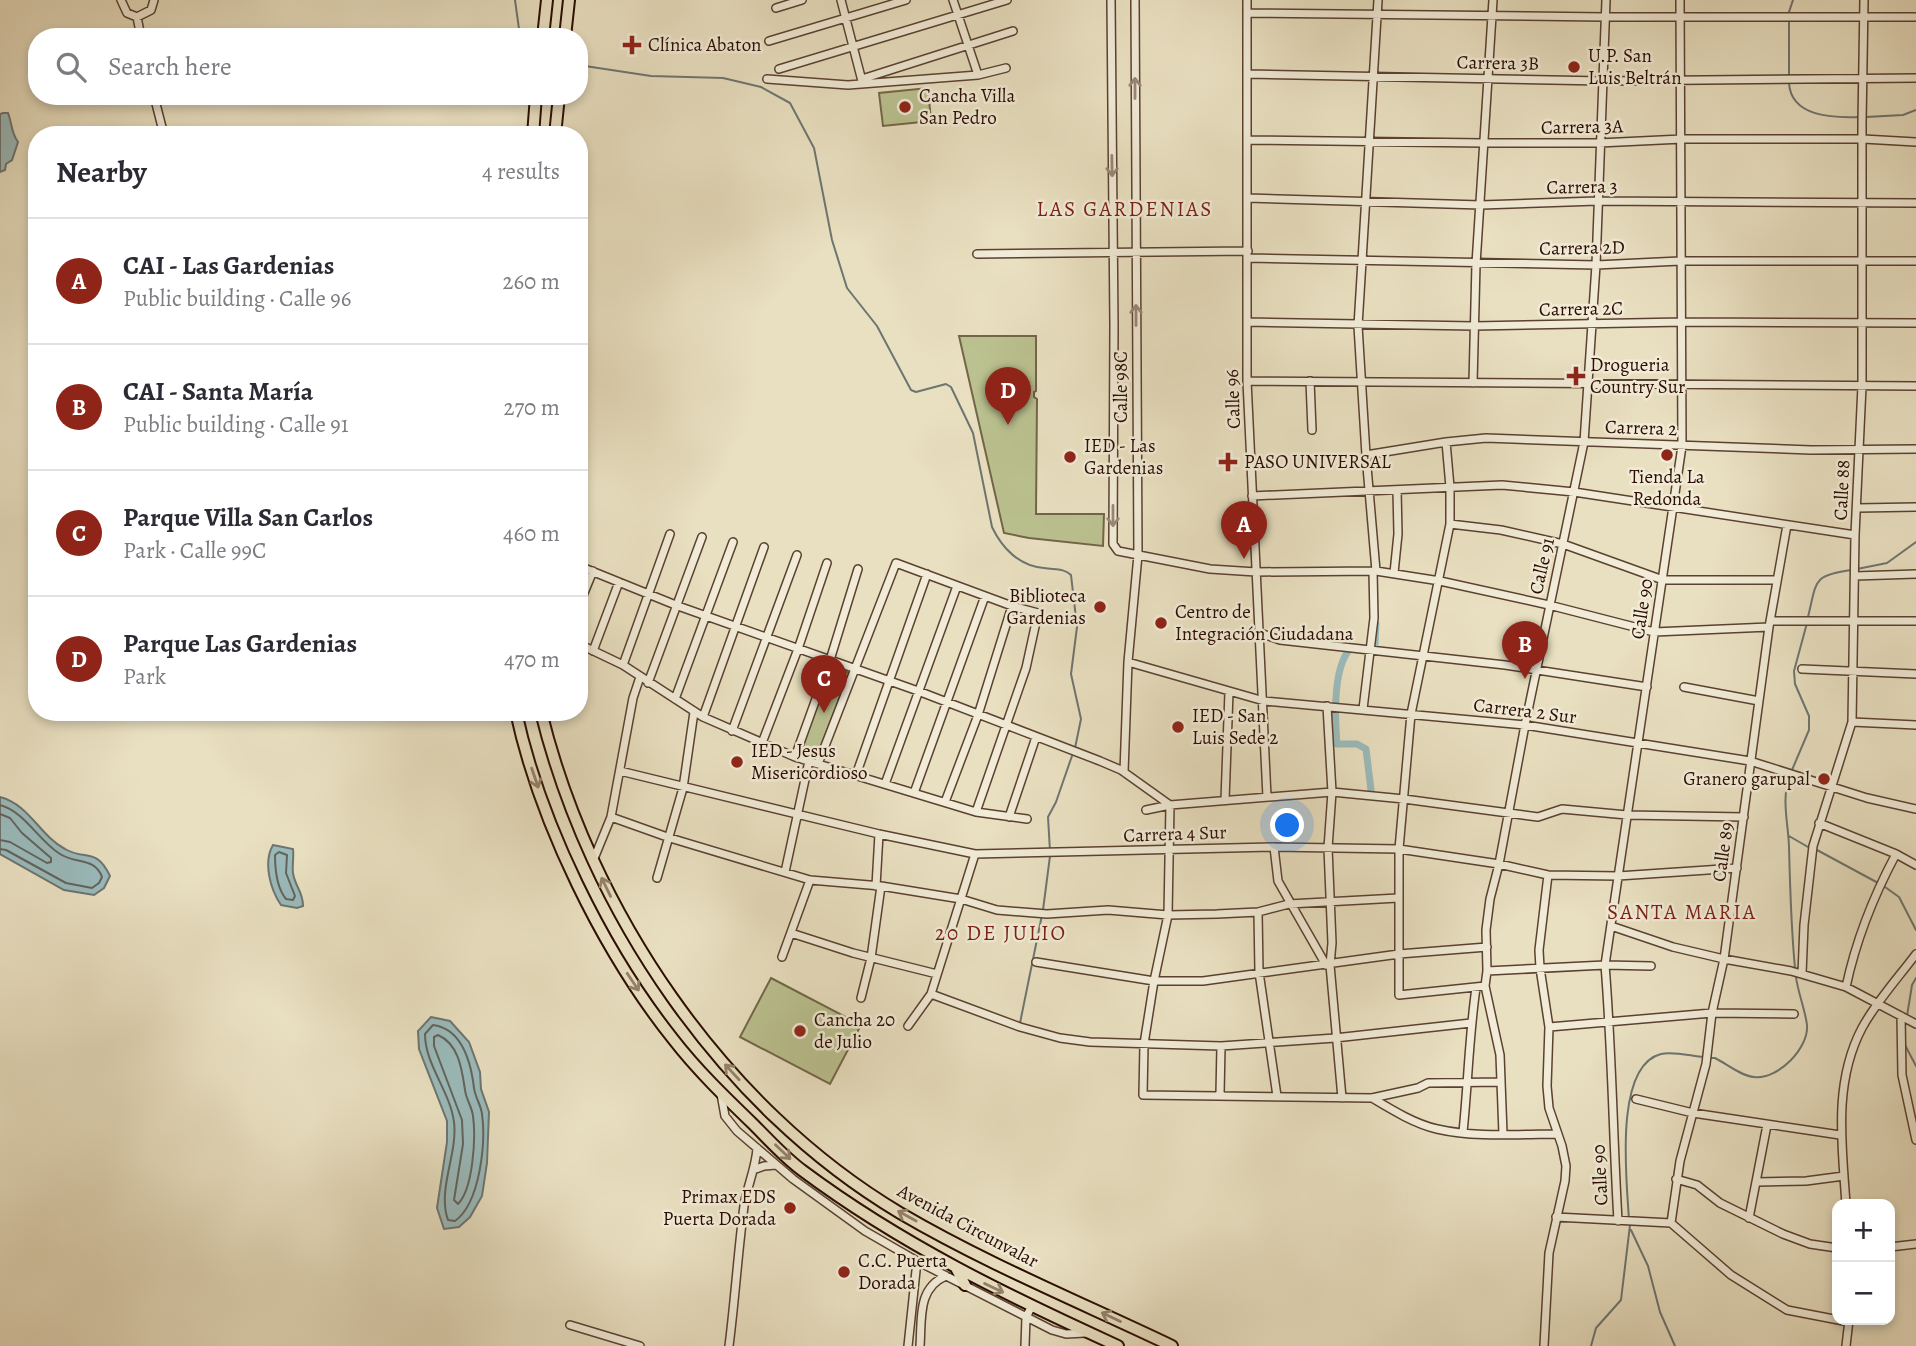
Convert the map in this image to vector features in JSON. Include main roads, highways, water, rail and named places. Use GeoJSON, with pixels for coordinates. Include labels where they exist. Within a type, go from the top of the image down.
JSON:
{"type":"FeatureCollection","features":[{"type":"Feature","properties":{"kind":"highway"},"geometry":{"type":"LineString","coordinates":[[566,28],[569,0]]}},
{"type":"Feature","properties":{"kind":"highway"},"geometry":{"type":"LineString","coordinates":[[544,28],[547,1]]}},
{"type":"Feature","properties":{"kind":"highway"},"geometry":{"type":"LineString","coordinates":[[534,126],[535,105]]}},
{"type":"Feature","properties":{"kind":"highway"},"geometry":{"type":"LineString","coordinates":[[556,126],[558,105]]}},
{"type":"Feature","properties":{"kind":"highway","name":"Avenida Circunvalar"},"geometry":{"type":"LineString","coordinates":[[518,721],[522,742],[560,846],[592,911],[630,979],[673,1040],[721,1093],[800,1169],[873,1220],[1029,1312],[1118,1346]]}},
{"type":"Feature","properties":{"kind":"highway","name":"Avenida Circunvalar"},"geometry":{"type":"LineString","coordinates":[[544,721],[561,781],[593,861],[617,911],[656,974],[709,1047],[777,1117],[814,1151],[899,1213],[972,1252],[1172,1346]]}},
{"type":"Feature","properties":{"kind":"highway"},"geometry":{"type":"LineString","coordinates":[[692,1060],[709,1047]]}},
{"type":"Feature","properties":{"kind":"highway"},"geometry":{"type":"LineString","coordinates":[[956,1268],[965,1286]]}},
{"type":"Feature","properties":{"kind":"water"},"geometry":{"type":"Polygon","coordinates":[[[8,113],[18,142],[12,160],[6,164],[5,170],[0,172],[0,114],[8,113]]]}},
{"type":"Feature","properties":{"kind":"water"},"geometry":{"type":"Polygon","coordinates":[[[0,797],[27,813],[48,836],[65,849],[100,861],[110,876],[104,888],[94,895],[64,890],[0,854],[0,797]]]}},
{"type":"Feature","properties":{"kind":"water"},"geometry":{"type":"Polygon","coordinates":[[[273,845],[293,849],[293,873],[303,906],[297,908],[281,905],[277,899],[268,867],[273,845]]]}},
{"type":"Feature","properties":{"kind":"water"},"geometry":{"type":"Polygon","coordinates":[[[431,1017],[450,1021],[469,1042],[480,1072],[481,1089],[489,1112],[487,1163],[482,1196],[470,1217],[459,1227],[444,1229],[437,1208],[447,1142],[447,1121],[419,1049],[418,1031],[431,1017]]]}},
{"type":"Feature","properties":{"kind":"waterway"},"geometry":{"type":"LineString","coordinates":[[515,0],[519,28]]}},
{"type":"Feature","properties":{"kind":"waterway"},"geometry":{"type":"LineString","coordinates":[[1788,15],[1793,0]]}},
{"type":"Feature","properties":{"kind":"waterway"},"geometry":{"type":"LineString","coordinates":[[1789,20],[1789,78]]}},
{"type":"Feature","properties":{"kind":"waterway"},"geometry":{"type":"LineString","coordinates":[[588,66],[651,76],[723,78],[761,87],[790,103],[814,148],[832,240],[847,288],[877,326],[911,390],[916,392],[946,384],[951,387],[973,433],[992,527],[1001,542],[1012,555],[1027,564],[1062,570],[1071,575],[1077,627],[1071,674],[1081,719],[1075,748]]}},
{"type":"Feature","properties":{"kind":"waterway"},"geometry":{"type":"LineString","coordinates":[[1789,83],[1797,103],[1805,109],[1826,116],[1860,117]]}},
{"type":"Feature","properties":{"kind":"waterway"},"geometry":{"type":"LineString","coordinates":[[1866,117],[1903,115],[1916,110]]}},
{"type":"Feature","properties":{"kind":"waterway"},"geometry":{"type":"LineString","coordinates":[[1857,569],[1887,563],[1916,542]]}},
{"type":"Feature","properties":{"kind":"waterway"},"geometry":{"type":"LineString","coordinates":[[1808,617],[1818,582],[1830,574],[1852,570]]}},
{"type":"Feature","properties":{"kind":"waterway"},"geometry":{"type":"LineString","coordinates":[[1792,770],[1809,730],[1809,716],[1795,684],[1794,671],[1807,623]]}},
{"type":"Feature","properties":{"kind":"waterway"},"geometry":{"type":"LineString","coordinates":[[1375,644],[1376,624]]}},
{"type":"Feature","properties":{"kind":"waterway"},"geometry":{"type":"LineString","coordinates":[[1349,650],[1338,682],[1337,744],[1357,744],[1366,749],[1371,790]]}},
{"type":"Feature","properties":{"kind":"waterway"},"geometry":{"type":"LineString","coordinates":[[1050,851],[1048,817],[1073,753]]}},
{"type":"Feature","properties":{"kind":"waterway"},"geometry":{"type":"LineString","coordinates":[[1790,775],[1785,801],[1795,968]]}},
{"type":"Feature","properties":{"kind":"waterway"},"geometry":{"type":"LineString","coordinates":[[1789,836],[1808,847]]}},
{"type":"Feature","properties":{"kind":"waterway"},"geometry":{"type":"LineString","coordinates":[[1817,850],[1880,884]]}},
{"type":"Feature","properties":{"kind":"waterway"},"geometry":{"type":"LineString","coordinates":[[1043,910],[1050,856]]}},
{"type":"Feature","properties":{"kind":"waterway"},"geometry":{"type":"LineString","coordinates":[[1885,887],[1899,897],[1916,930]]}},
{"type":"Feature","properties":{"kind":"waterway"},"geometry":{"type":"LineString","coordinates":[[1020,1023],[1042,915]]}},
{"type":"Feature","properties":{"kind":"waterway"},"geometry":{"type":"LineString","coordinates":[[1709,1058],[1715,1058],[1754,1077],[1773,1073],[1790,1061],[1803,1043],[1807,1025],[1796,977]]}},
{"type":"Feature","properties":{"kind":"waterway"},"geometry":{"type":"LineString","coordinates":[[1907,1016],[1912,985],[1916,978]]}},
{"type":"Feature","properties":{"kind":"waterway"},"geometry":{"type":"LineString","coordinates":[[1905,1045],[1916,1066]]}},
{"type":"Feature","properties":{"kind":"waterway"},"geometry":{"type":"LineString","coordinates":[[1629,1220],[1626,1128],[1635,1080],[1646,1063],[1661,1054],[1704,1057]]}},
{"type":"Feature","properties":{"kind":"waterway"},"geometry":{"type":"LineString","coordinates":[[1591,1346],[1596,1328],[1621,1300],[1630,1225]]}},
{"type":"Feature","properties":{"kind":"waterway"},"geometry":{"type":"LineString","coordinates":[[1631,1230],[1648,1266],[1660,1312],[1675,1346]]}},
{"type":"Feature","properties":{"kind":"place","name":"Clínica Abaton"},"geometry":{"type":"Point","coordinates":[632,45]}},
{"type":"Feature","properties":{"kind":"place","name":"U.P. San Luis Beltrán"},"geometry":{"type":"Point","coordinates":[1574,67]}},
{"type":"Feature","properties":{"kind":"place","name":"Cancha Villa San Pedro"},"geometry":{"type":"Point","coordinates":[905,107]}},
{"type":"Feature","properties":{"kind":"place","name":"Drogueria Country Sur"},"geometry":{"type":"Point","coordinates":[1576,376]}},
{"type":"Feature","properties":{"kind":"place","name":"Parque Las Gardenias"},"geometry":{"type":"Point","coordinates":[1008,425]}},
{"type":"Feature","properties":{"kind":"place","name":"Tienda La Redonda"},"geometry":{"type":"Point","coordinates":[1667,455]}},
{"type":"Feature","properties":{"kind":"place","name":"IED - Las Gardenias"},"geometry":{"type":"Point","coordinates":[1070,457]}},
{"type":"Feature","properties":{"kind":"place","name":"PASO UNIVERSAL"},"geometry":{"type":"Point","coordinates":[1228,462]}},
{"type":"Feature","properties":{"kind":"place","name":"CAI - Las Gardenias"},"geometry":{"type":"Point","coordinates":[1244,559]}},
{"type":"Feature","properties":{"kind":"place","name":"Biblioteca Gardenias"},"geometry":{"type":"Point","coordinates":[1100,607]}},
{"type":"Feature","properties":{"kind":"place","name":"Centro de Integración Ciudadana"},"geometry":{"type":"Point","coordinates":[1161,623]}},
{"type":"Feature","properties":{"kind":"place","name":"CAI - Santa María"},"geometry":{"type":"Point","coordinates":[1525,679]}},
{"type":"Feature","properties":{"kind":"place","name":"Parque Villa San Carlos"},"geometry":{"type":"Point","coordinates":[824,713]}},
{"type":"Feature","properties":{"kind":"place","name":"IED - San Luis Sede 2"},"geometry":{"type":"Point","coordinates":[1178,727]}},
{"type":"Feature","properties":{"kind":"place","name":"IED - Jesus Misericordioso"},"geometry":{"type":"Point","coordinates":[737,762]}},
{"type":"Feature","properties":{"kind":"place","name":"Granero garupal"},"geometry":{"type":"Point","coordinates":[1824,779]}},
{"type":"Feature","properties":{"kind":"place","name":"Cancha 20 de Julio"},"geometry":{"type":"Point","coordinates":[800,1031]}},
{"type":"Feature","properties":{"kind":"place","name":"Primax EDS Puerta Dorada"},"geometry":{"type":"Point","coordinates":[790,1208]}},
{"type":"Feature","properties":{"kind":"place","name":"C.C. Puerta Dorada"},"geometry":{"type":"Point","coordinates":[844,1272]}},
{"type":"Feature","properties":{"kind":"district","name":"LAS GARDENIAS"},"geometry":{"type":"Point","coordinates":[1125,209]}},
{"type":"Feature","properties":{"kind":"district","name":"SANTA MARIA"},"geometry":{"type":"Point","coordinates":[1682,912]}},
{"type":"Feature","properties":{"kind":"district","name":"20 DE JULIO"},"geometry":{"type":"Point","coordinates":[1001,933]}}]}
